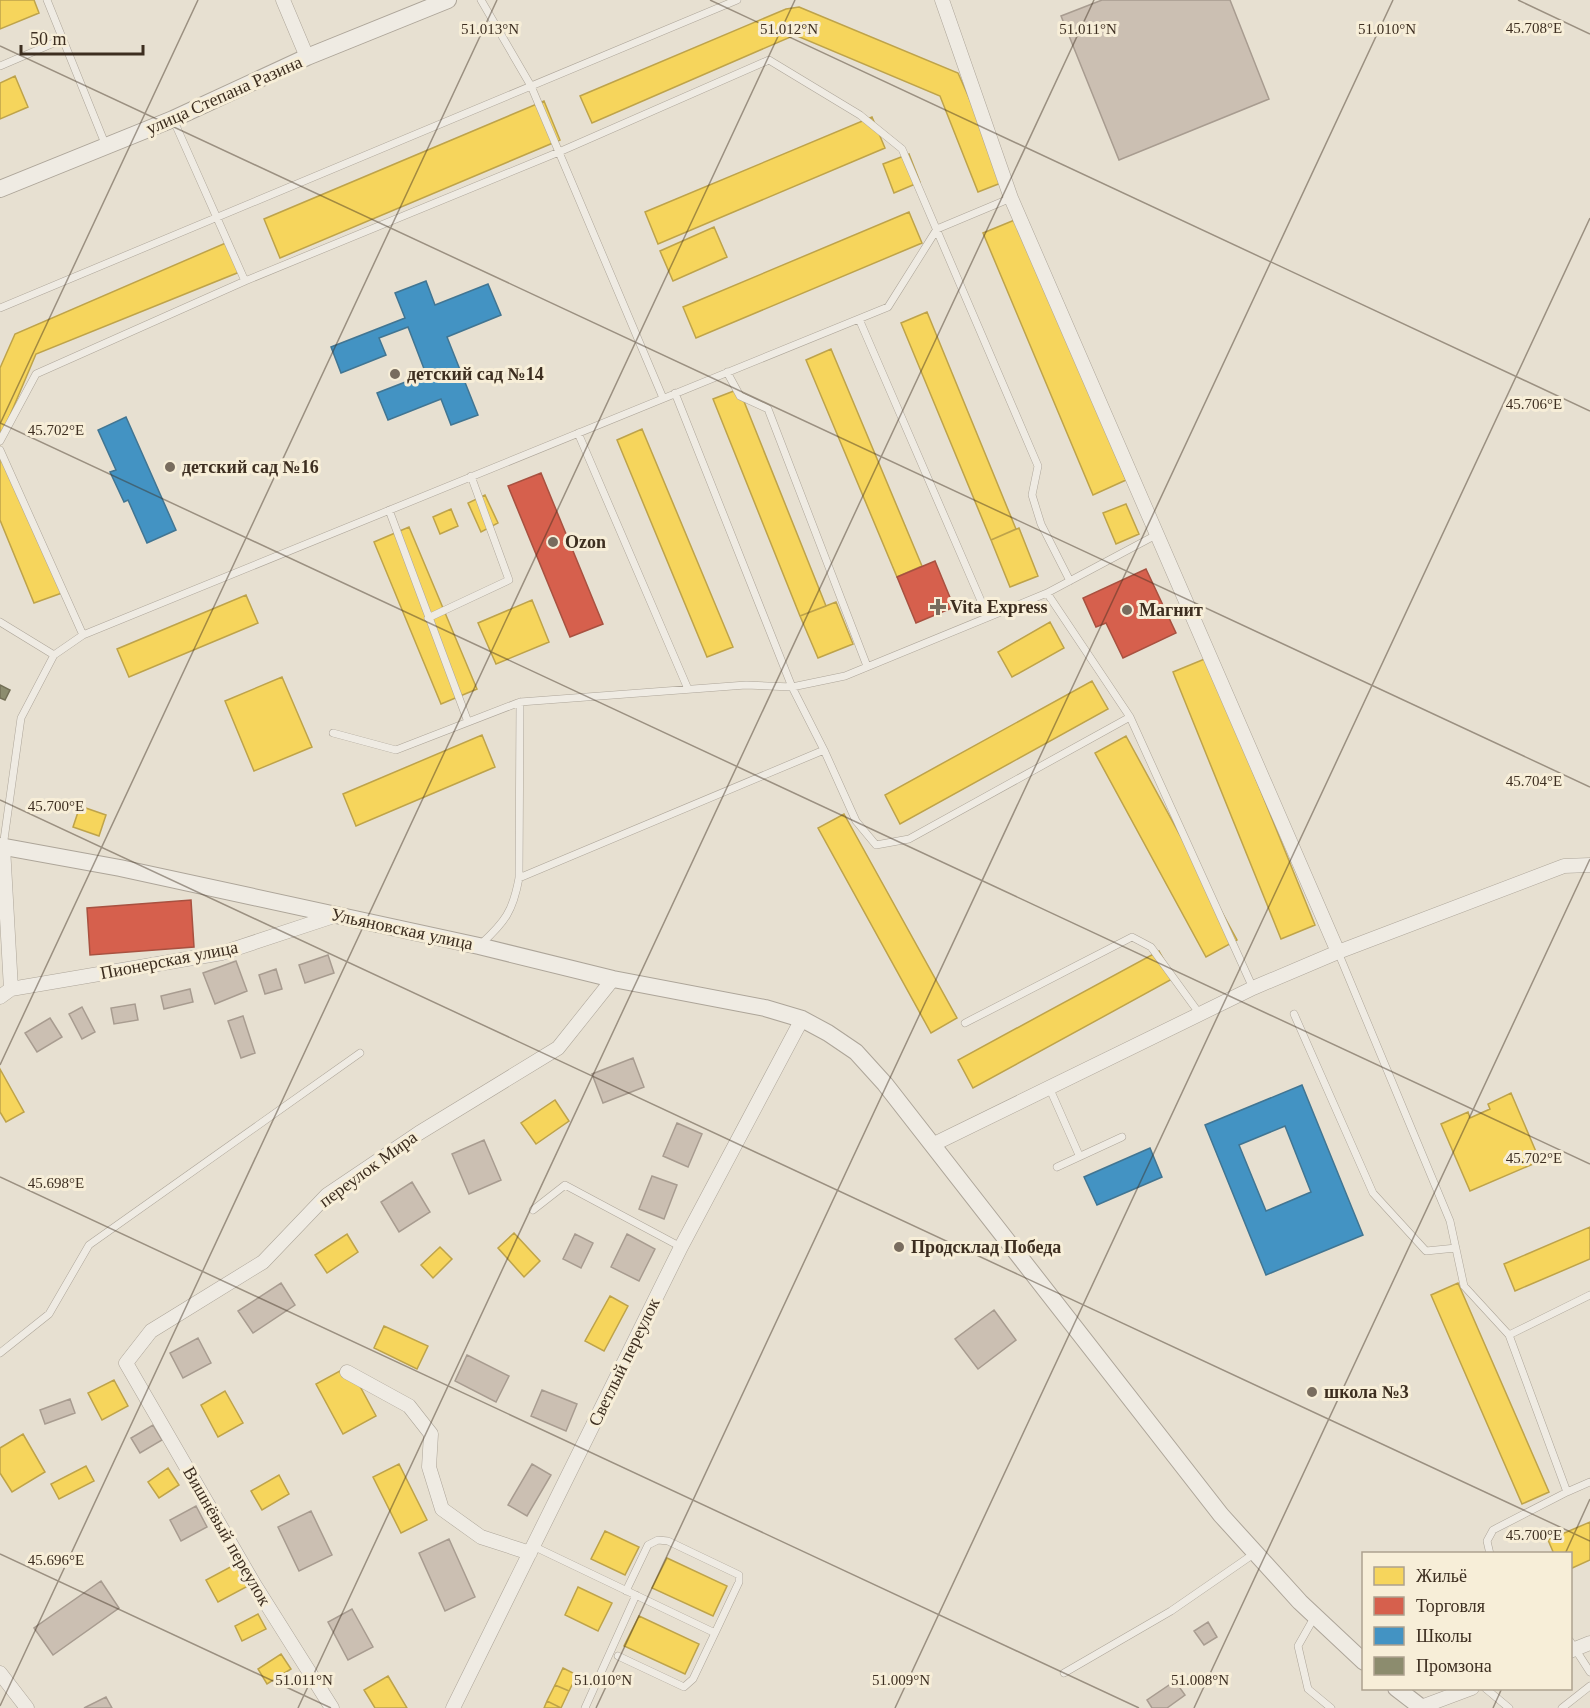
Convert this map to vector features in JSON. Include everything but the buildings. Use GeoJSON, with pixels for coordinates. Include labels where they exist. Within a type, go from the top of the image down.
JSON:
{"type":"FeatureCollection","features":[{"type":"Feature","properties":{"kind":"street"},"geometry":{"type":"LineString","coordinates":[[283,0],[307,57]]}},
{"type":"Feature","properties":{"kind":"street","name":"улица Степана Разина"},"geometry":{"type":"LineString","coordinates":[[0,189],[173,119],[307,57],[448,0]]}},
{"type":"Feature","properties":{"kind":"street"},"geometry":{"type":"LineString","coordinates":[[942,0],[1011,198],[1338,952]]}},
{"type":"Feature","properties":{"kind":"street"},"geometry":{"type":"LineString","coordinates":[[2,847],[6,993]]}},
{"type":"Feature","properties":{"kind":"street","name":"Ульяновская улица"},"geometry":{"type":"LineString","coordinates":[[2,847],[120,868],[479,946],[613,979],[765,1008],[802,1019],[828,1033],[856,1052],[932,1145],[1138,1412],[1221,1515],[1315,1616],[1362,1660]]}},
{"type":"Feature","properties":{"kind":"street"},"geometry":{"type":"LineString","coordinates":[[932,1145],[1253,988],[1338,952],[1564,866],[1590,865]]}},
{"type":"Feature","properties":{"kind":"street","name":"Пионерская улица"},"geometry":{"type":"LineString","coordinates":[[6,993],[222,953],[337,915]]}},
{"type":"Feature","properties":{"kind":"street","name":"переулок Мира"},"geometry":{"type":"LineString","coordinates":[[126,1363],[151,1331],[263,1262],[327,1195],[419,1133],[558,1048],[613,979]]}},
{"type":"Feature","properties":{"kind":"street","name":"Светлый переулок"},"geometry":{"type":"LineString","coordinates":[[453,1708],[681,1247],[802,1019]]}},
{"type":"Feature","properties":{"kind":"street","name":"Вишнёвый переулок"},"geometry":{"type":"LineString","coordinates":[[126,1363],[254,1584],[332,1708]]}},
{"type":"Feature","properties":{"kind":"street"},"geometry":{"type":"LineString","coordinates":[[348,1372],[409,1406],[431,1434],[429,1467],[442,1509],[481,1537],[532,1550]]}},
{"type":"Feature","properties":{"kind":"street"},"geometry":{"type":"LineString","coordinates":[[0,1673],[27,1708]]}},
{"type":"Feature","properties":{"kind":"street"},"geometry":{"type":"LineString","coordinates":[[1397,1690],[1421,1707],[1469,1690]]}},
{"type":"Feature","properties":{"kind":"lane"},"geometry":{"type":"LineString","coordinates":[[47,0],[106,146]]}},
{"type":"Feature","properties":{"kind":"lane"},"geometry":{"type":"LineString","coordinates":[[481,0],[531,86],[663,398]]}},
{"type":"Feature","properties":{"kind":"lane"},"geometry":{"type":"LineString","coordinates":[[0,308],[218,219],[737,0]]}},
{"type":"Feature","properties":{"kind":"lane"},"geometry":{"type":"LineString","coordinates":[[0,66],[63,39]]}},
{"type":"Feature","properties":{"kind":"lane"},"geometry":{"type":"LineString","coordinates":[[0,441],[36,374],[245,280],[559,152],[769,60],[860,115],[902,149],[1038,466],[1032,495],[1041,524],[1070,581]]}},
{"type":"Feature","properties":{"kind":"lane"},"geometry":{"type":"LineString","coordinates":[[173,119],[245,280]]}},
{"type":"Feature","properties":{"kind":"lane"},"geometry":{"type":"LineString","coordinates":[[2,847],[21,718],[54,655],[83,635],[888,308],[937,229],[1011,198]]}},
{"type":"Feature","properties":{"kind":"lane"},"geometry":{"type":"LineString","coordinates":[[859,319],[988,617]]}},
{"type":"Feature","properties":{"kind":"lane"},"geometry":{"type":"LineString","coordinates":[[727,372],[740,396],[768,409],[867,666]]}},
{"type":"Feature","properties":{"kind":"lane"},"geometry":{"type":"LineString","coordinates":[[675,393],[792,687],[856,821],[876,845],[909,839],[1130,717]]}},
{"type":"Feature","properties":{"kind":"lane"},"geometry":{"type":"LineString","coordinates":[[578,433],[688,689]]}},
{"type":"Feature","properties":{"kind":"lane"},"geometry":{"type":"LineString","coordinates":[[0,450],[83,635]]}},
{"type":"Feature","properties":{"kind":"lane"},"geometry":{"type":"LineString","coordinates":[[428,618],[509,580],[471,476]]}},
{"type":"Feature","properties":{"kind":"lane"},"geometry":{"type":"LineString","coordinates":[[389,510],[468,722]]}},
{"type":"Feature","properties":{"kind":"lane"},"geometry":{"type":"LineString","coordinates":[[333,733],[396,750],[520,702],[746,685],[792,687],[845,675],[1047,593],[1156,535]]}},
{"type":"Feature","properties":{"kind":"lane"},"geometry":{"type":"LineString","coordinates":[[1047,593],[1130,717],[1253,988]]}},
{"type":"Feature","properties":{"kind":"lane"},"geometry":{"type":"LineString","coordinates":[[0,622],[54,655]]}},
{"type":"Feature","properties":{"kind":"lane"},"geometry":{"type":"LineString","coordinates":[[479,946],[501,926],[514,906],[519,878],[520,702]]}},
{"type":"Feature","properties":{"kind":"lane"},"geometry":{"type":"LineString","coordinates":[[519,878],[824,750]]}},
{"type":"Feature","properties":{"kind":"lane"},"geometry":{"type":"LineString","coordinates":[[965,1023],[1132,937],[1151,947],[1199,1013]]}},
{"type":"Feature","properties":{"kind":"lane"},"geometry":{"type":"LineString","coordinates":[[1338,952],[1450,1221],[1464,1286],[1509,1335],[1567,1492]]}},
{"type":"Feature","properties":{"kind":"lane"},"geometry":{"type":"LineString","coordinates":[[1294,1014],[1373,1193],[1426,1251],[1456,1248]]}},
{"type":"Feature","properties":{"kind":"lane"},"geometry":{"type":"LineString","coordinates":[[0,1353],[49,1314],[89,1245],[360,1053]]}},
{"type":"Feature","properties":{"kind":"lane"},"geometry":{"type":"LineString","coordinates":[[1049,1087],[1079,1155]]}},
{"type":"Feature","properties":{"kind":"lane"},"geometry":{"type":"LineString","coordinates":[[1057,1167],[1122,1137]]}},
{"type":"Feature","properties":{"kind":"lane"},"geometry":{"type":"LineString","coordinates":[[533,1210],[565,1185],[681,1247]]}},
{"type":"Feature","properties":{"kind":"lane"},"geometry":{"type":"LineString","coordinates":[[1509,1335],[1590,1296]]}},
{"type":"Feature","properties":{"kind":"lane"},"geometry":{"type":"LineString","coordinates":[[1489,1552],[1486,1541],[1493,1530],[1590,1482]]}},
{"type":"Feature","properties":{"kind":"lane"},"geometry":{"type":"LineString","coordinates":[[618,1656],[684,1687],[693,1679],[739,1582],[739,1575],[663,1540],[648,1545],[626,1590]]}},
{"type":"Feature","properties":{"kind":"lane"},"geometry":{"type":"LineString","coordinates":[[532,1550],[626,1590],[715,1632]]}},
{"type":"Feature","properties":{"kind":"lane"},"geometry":{"type":"LineString","coordinates":[[1064,1673],[1171,1611],[1255,1553]]}},
{"type":"Feature","properties":{"kind":"lane"},"geometry":{"type":"LineString","coordinates":[[585,1708],[636,1595]]}},
{"type":"Feature","properties":{"kind":"lane"},"geometry":{"type":"LineString","coordinates":[[1315,1616],[1298,1646],[1308,1689],[1331,1708]]}},
{"type":"Feature","properties":{"kind":"lane"},"geometry":{"type":"LineString","coordinates":[[1577,1646],[1590,1672]]}},
{"type":"Feature","properties":{"kind":"lane"},"geometry":{"type":"LineString","coordinates":[[1562,1708],[1590,1686]]}},
{"type":"Feature","properties":{"kind":"lane"},"geometry":{"type":"LineString","coordinates":[[1486,1690],[1509,1708]]}},
{"type":"Feature","properties":{"kind":"place","name":"детский сад №14"},"geometry":{"type":"Point","coordinates":[395,374]}},
{"type":"Feature","properties":{"kind":"place","name":"детский сад №16"},"geometry":{"type":"Point","coordinates":[170,467]}},
{"type":"Feature","properties":{"kind":"place","name":"Ozon"},"geometry":{"type":"Point","coordinates":[553,542]}},
{"type":"Feature","properties":{"kind":"place","name":"Vita Express"},"geometry":{"type":"Point","coordinates":[938,607]}},
{"type":"Feature","properties":{"kind":"place","name":"Магнит"},"geometry":{"type":"Point","coordinates":[1127,610]}},
{"type":"Feature","properties":{"kind":"place","name":"Продсклад Победа"},"geometry":{"type":"Point","coordinates":[899,1247]}},
{"type":"Feature","properties":{"kind":"place","name":"школа №3"},"geometry":{"type":"Point","coordinates":[1312,1392]}}]}
